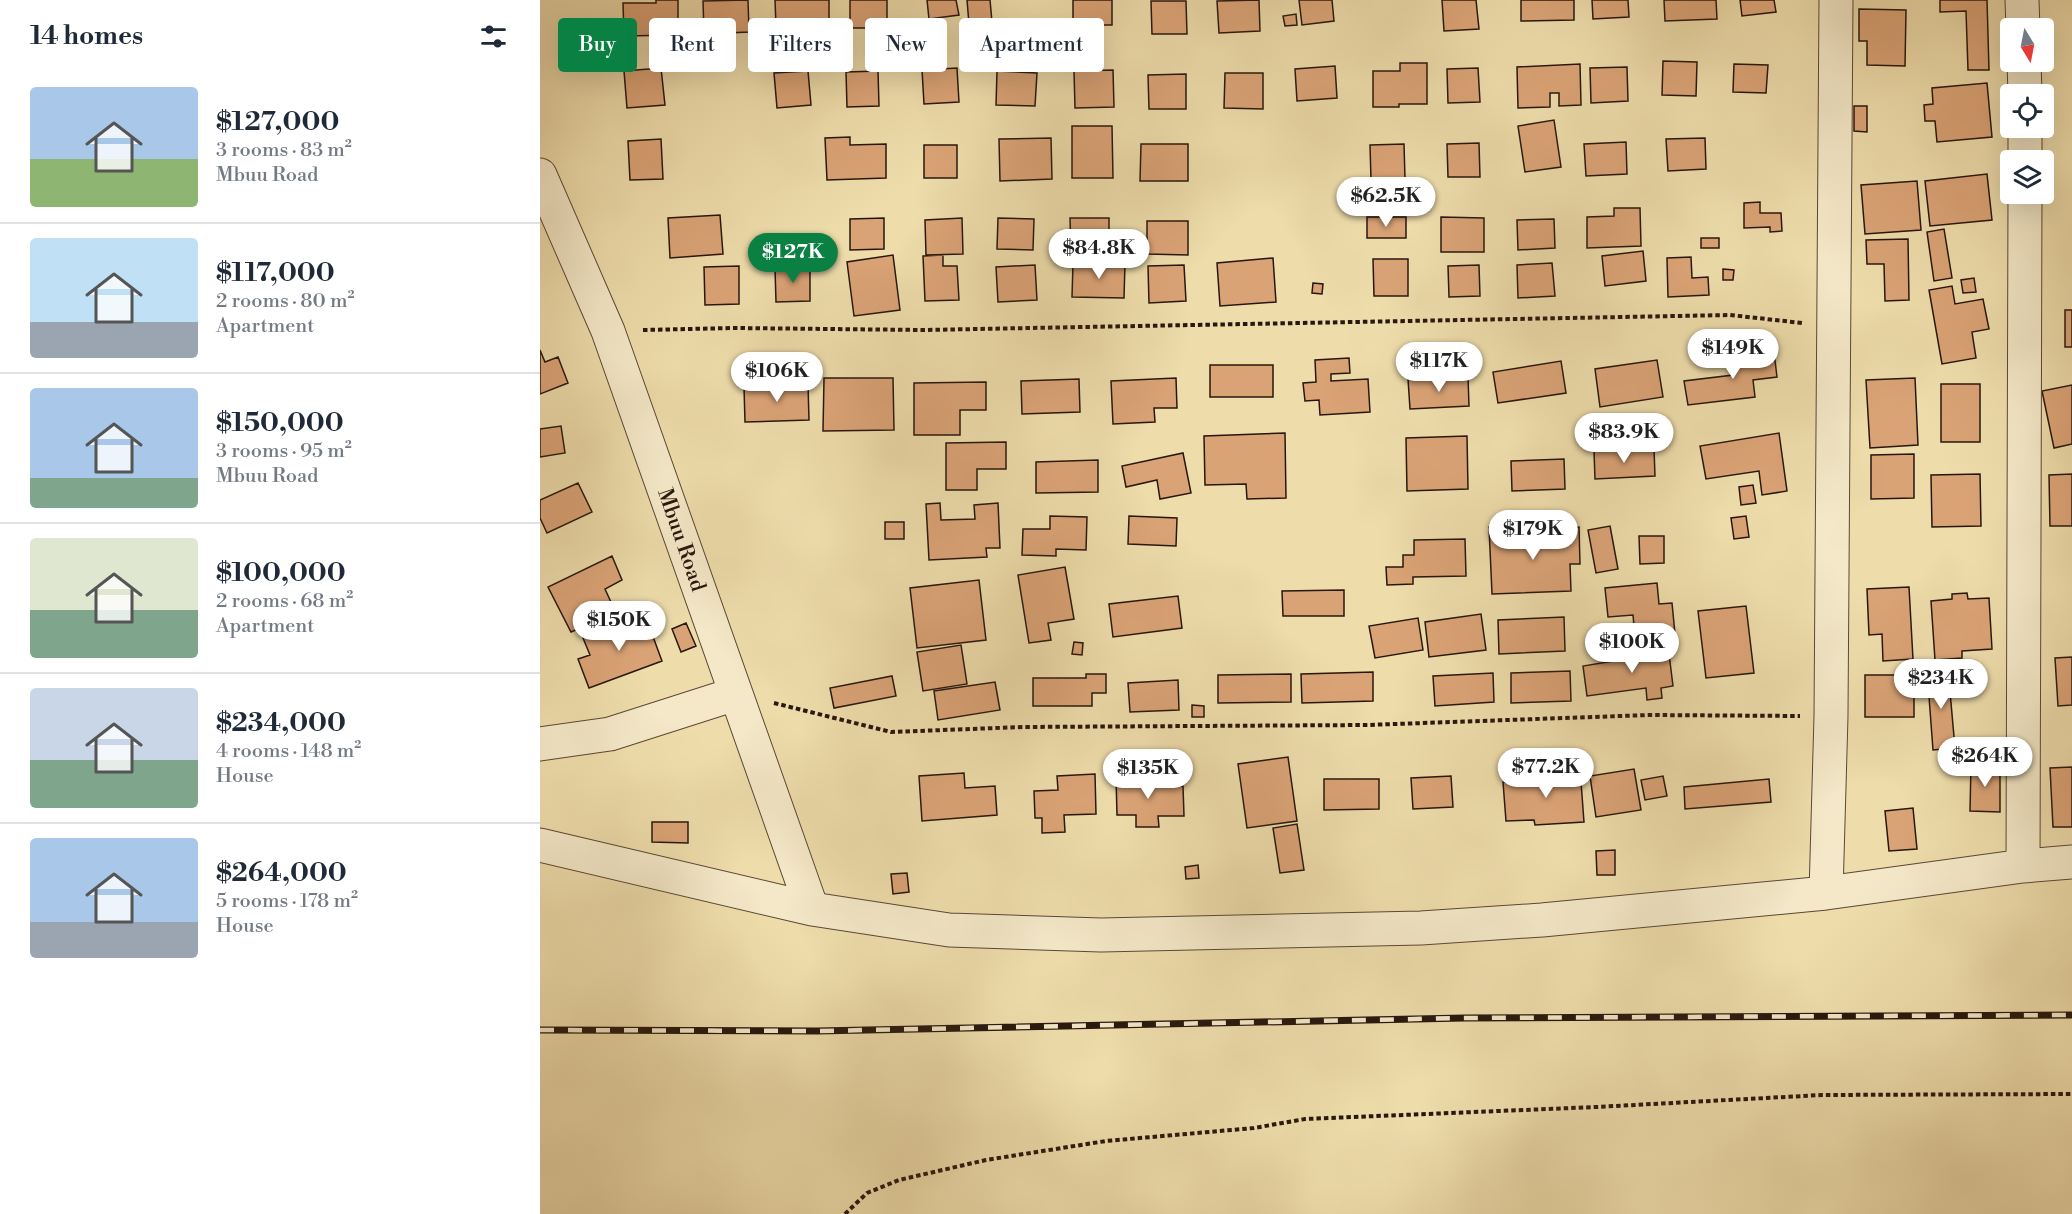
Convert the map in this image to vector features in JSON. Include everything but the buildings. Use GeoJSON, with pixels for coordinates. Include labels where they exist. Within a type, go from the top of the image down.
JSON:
{"type":"FeatureCollection","features":[{"type":"Feature","properties":{"kind":"street"},"geometry":{"type":"LineString","coordinates":[[1826,892],[1831,716],[1836,0]]}},
{"type":"Feature","properties":{"kind":"street"},"geometry":{"type":"LineString","coordinates":[[2022,0],[2023,18]]}},
{"type":"Feature","properties":{"kind":"street","name":"Mbuu Road"},"geometry":{"type":"LineString","coordinates":[[540,175],[608,331],[812,909]]}},
{"type":"Feature","properties":{"kind":"street"},"geometry":{"type":"LineString","coordinates":[[2023,866],[2025,204]]}},
{"type":"Feature","properties":{"kind":"street"},"geometry":{"type":"LineString","coordinates":[[540,744],[610,734],[735,694]]}},
{"type":"Feature","properties":{"kind":"street"},"geometry":{"type":"LineString","coordinates":[[540,845],[812,909],[950,930],[1101,935],[1421,928],[1542,920],[1826,892],[2023,866],[2072,862]]}},
{"type":"Feature","properties":{"kind":"path"},"geometry":{"type":"LineString","coordinates":[[608,331],[734,328],[923,330],[1730,315],[1835,327]]}},
{"type":"Feature","properties":{"kind":"path"},"geometry":{"type":"LineString","coordinates":[[735,694],[891,732],[1023,727],[1367,725],[1649,715],[1831,716]]}},
{"type":"Feature","properties":{"kind":"path"},"geometry":{"type":"LineString","coordinates":[[845,1214],[867,1193],[899,1180],[986,1160],[1106,1141],[1254,1128],[1305,1119],[1822,1095],[2072,1094]]}},
{"type":"Feature","properties":{"kind":"railway"},"geometry":{"type":"LineString","coordinates":[[540,1030],[817,1031],[1465,1018],[2072,1015]]}}]}
